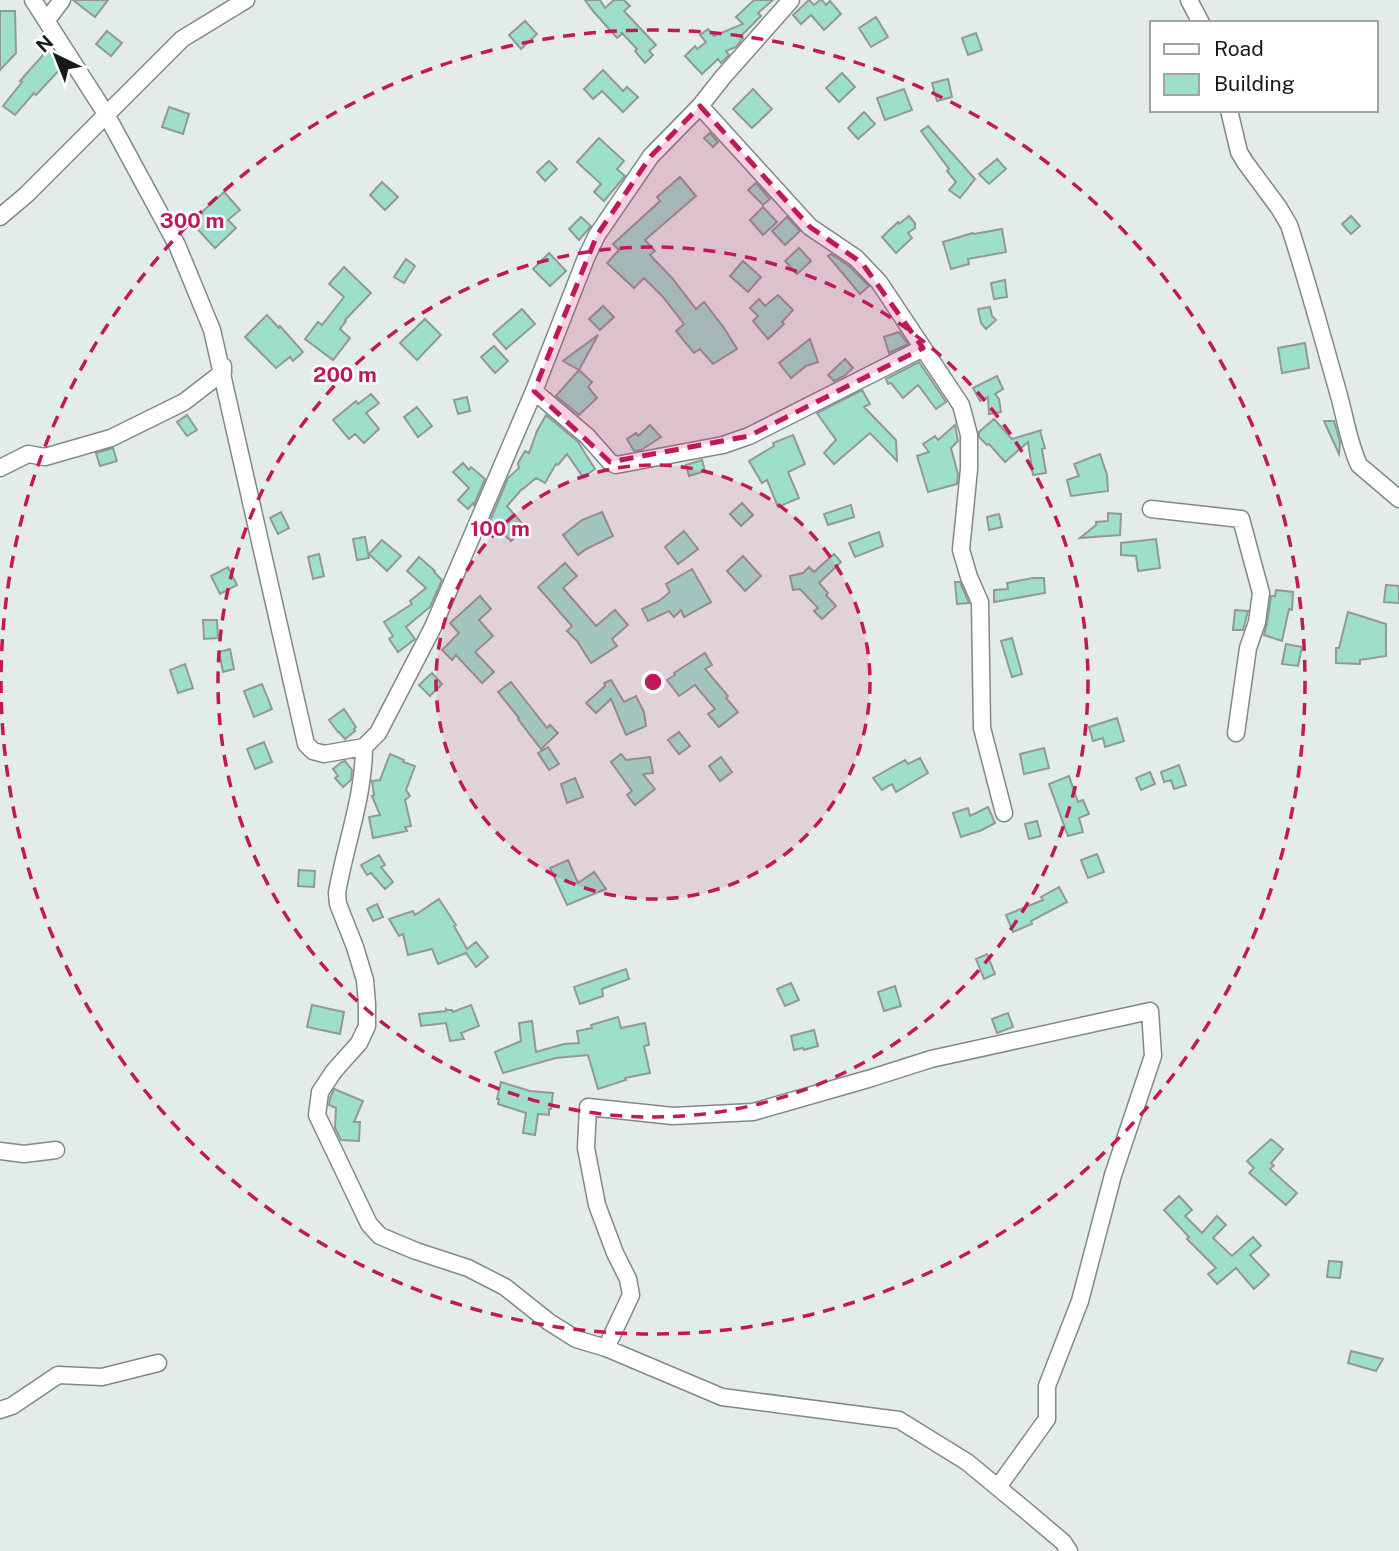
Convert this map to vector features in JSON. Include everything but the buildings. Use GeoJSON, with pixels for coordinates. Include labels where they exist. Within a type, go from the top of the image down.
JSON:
{"type":"FeatureCollection","features":[{"type":"Feature","properties":{"kind":"street"},"geometry":{"type":"LineString","coordinates":[[33,0],[106,114],[177,245],[212,330],[306,744],[313,751],[324,754],[364,747],[378,733],[433,627],[597,235],[651,156],[700,106],[791,0]]}},
{"type":"Feature","properties":{"kind":"street"},"geometry":{"type":"LineString","coordinates":[[47,20],[62,0]]}},
{"type":"Feature","properties":{"kind":"street"},"geometry":{"type":"LineString","coordinates":[[0,218],[182,39],[246,0]]}},
{"type":"Feature","properties":{"kind":"street"},"geometry":{"type":"LineString","coordinates":[[1189,0],[1200,21]]}},
{"type":"Feature","properties":{"kind":"street"},"geometry":{"type":"LineString","coordinates":[[700,106],[810,227],[862,263],[879,282],[961,405],[969,435],[969,469],[961,551],[980,601],[982,728],[1004,813]]}},
{"type":"Feature","properties":{"kind":"street"},"geometry":{"type":"LineString","coordinates":[[1229,112],[1239,152],[1289,225],[1343,408],[1349,441],[1359,465],[1399,499]]}},
{"type":"Feature","properties":{"kind":"street"},"geometry":{"type":"LineString","coordinates":[[0,468],[28,454],[45,457],[111,438],[184,402],[223,372],[221,339]]}},
{"type":"Feature","properties":{"kind":"street"},"geometry":{"type":"LineString","coordinates":[[534,391],[587,436],[610,462],[616,465],[723,445],[749,436],[923,348]]}},
{"type":"Feature","properties":{"kind":"street"},"geometry":{"type":"LineString","coordinates":[[1151,509],[1241,519],[1261,593],[1257,622],[1248,648],[1236,733]]}},
{"type":"Feature","properties":{"kind":"street"},"geometry":{"type":"LineString","coordinates":[[364,747],[364,766],[337,893],[338,904],[365,980],[367,1026],[359,1043],[334,1071],[320,1092],[317,1115],[369,1224],[380,1236],[468,1268],[505,1287],[549,1322],[576,1339],[606,1348],[722,1397],[899,1420],[967,1462],[1063,1542],[1069,1551]]}},
{"type":"Feature","properties":{"kind":"street"},"geometry":{"type":"LineString","coordinates":[[606,1348],[631,1295],[628,1279],[597,1205],[586,1148],[588,1107],[673,1116],[753,1112],[931,1059],[1150,1011],[1153,1056],[1113,1175],[1080,1301],[1047,1386],[1047,1419],[998,1487]]}},
{"type":"Feature","properties":{"kind":"street"},"geometry":{"type":"LineString","coordinates":[[0,1151],[24,1154],[57,1150]]}},
{"type":"Feature","properties":{"kind":"street"},"geometry":{"type":"LineString","coordinates":[[0,1410],[12,1406],[58,1375],[102,1377],[158,1363]]}},
{"type":"Feature","properties":{"kind":"highlighted area"},"geometry":{"type":"Polygon","coordinates":[[[700,106],[810,227],[862,263],[923,348],[749,436],[610,462],[534,391],[597,235],[651,156],[700,106]]]}}]}
